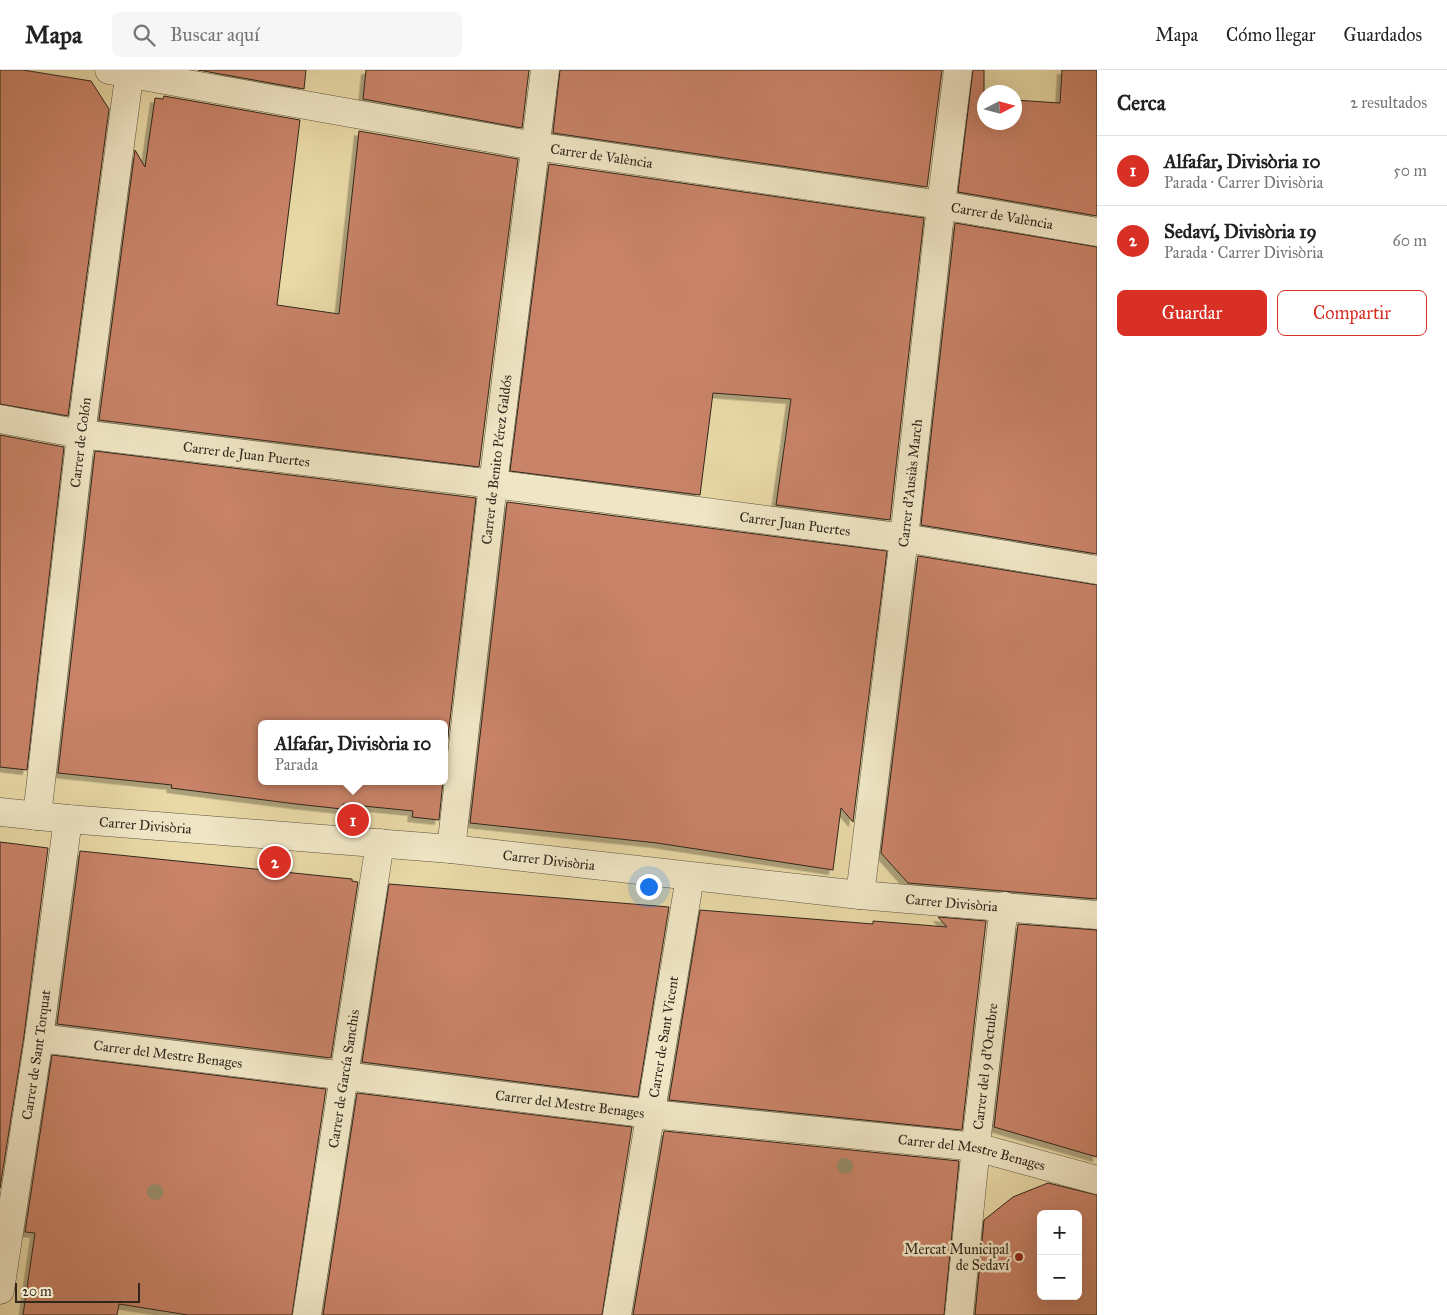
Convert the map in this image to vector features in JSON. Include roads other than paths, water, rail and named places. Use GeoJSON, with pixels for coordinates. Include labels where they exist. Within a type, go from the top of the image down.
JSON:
{"type":"FeatureCollection","features":[{"type":"Feature","properties":{"kind":"street","name":"Carrer de Benito Pérez Galdós"},"geometry":{"type":"LineString","coordinates":[[452,849],[493,484],[546,70]]}},
{"type":"Feature","properties":{"kind":"street","name":"Carrer d'Ausiàs March"},"geometry":{"type":"LineString","coordinates":[[860,895],[904,538],[958,70]]}},
{"type":"Feature","properties":{"kind":"street","name":"Carrer de València"},"geometry":{"type":"LineString","coordinates":[[122,71],[535,146],[941,205],[1097,232]]}},
{"type":"Feature","properties":{"kind":"street","name":"Carrer de Colón"},"geometry":{"type":"LineString","coordinates":[[37,816],[122,71]]}},
{"type":"Feature","properties":{"kind":"street","name":"Carrer de Juan Puertes"},"geometry":{"type":"LineString","coordinates":[[0,419],[81,434],[493,484]]}},
{"type":"Feature","properties":{"kind":"street","name":"Carrer Juan Puertes"},"geometry":{"type":"LineString","coordinates":[[493,484],[904,538],[1097,570]]}},
{"type":"Feature","properties":{"kind":"street","name":"Carrer Divisòria"},"geometry":{"type":"LineString","coordinates":[[0,812],[452,849],[860,895],[1097,915]]}},
{"type":"Feature","properties":{"kind":"street","name":"Carrer de Sant Torquat"},"geometry":{"type":"LineString","coordinates":[[0,1290],[39,1038],[68,819]]}},
{"type":"Feature","properties":{"kind":"street","name":"Carrer de García Sanchis"},"geometry":{"type":"LineString","coordinates":[[307,1315],[380,843]]}},
{"type":"Feature","properties":{"kind":"street","name":"Carrer de Sant Vicent"},"geometry":{"type":"LineString","coordinates":[[617,1315],[690,877]]}},
{"type":"Feature","properties":{"kind":"street","name":"Carrer del 9 d'Octubre"},"geometry":{"type":"LineString","coordinates":[[959,1315],[1004,906]]}},
{"type":"Feature","properties":{"kind":"street","name":"Carrer del Mestre Benages"},"geometry":{"type":"LineString","coordinates":[[39,1038],[651,1114],[976,1147],[1097,1180]]}},
{"type":"Feature","properties":{"kind":"place","name":"Alfafar, Divisòria 10"},"geometry":{"type":"Point","coordinates":[353,820]}},
{"type":"Feature","properties":{"kind":"place","name":"Sedaví, Divisòria 19"},"geometry":{"type":"Point","coordinates":[275,862]}},
{"type":"Feature","properties":{"kind":"place","name":"Mercat Municipal de Sedaví"},"geometry":{"type":"Point","coordinates":[1019,1257]}}]}
